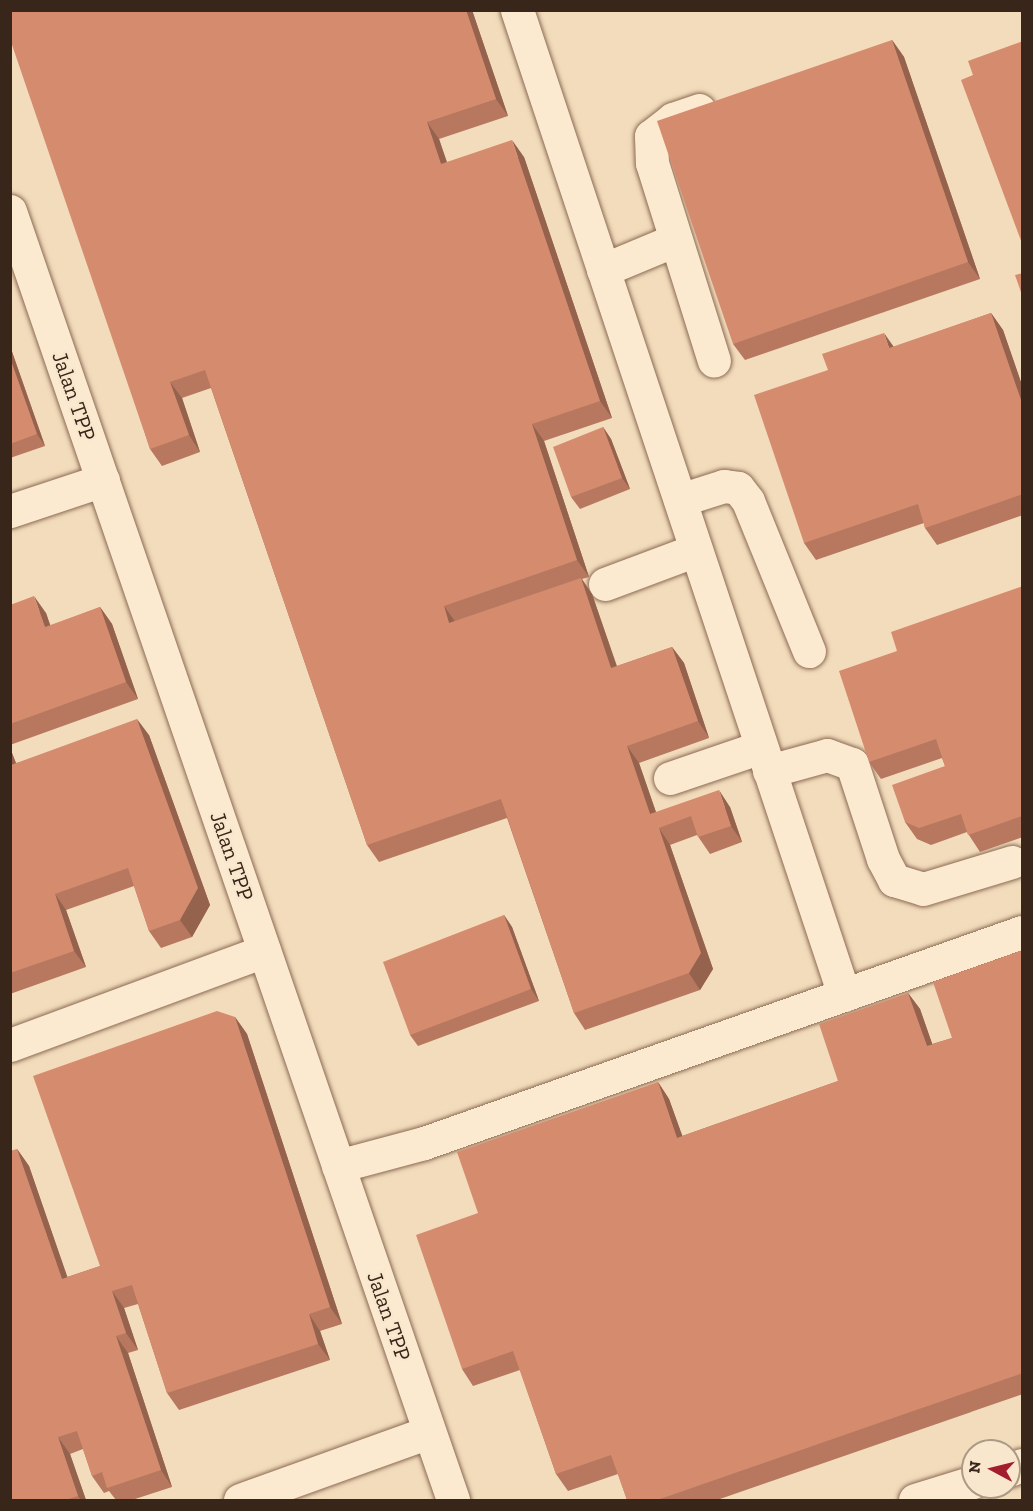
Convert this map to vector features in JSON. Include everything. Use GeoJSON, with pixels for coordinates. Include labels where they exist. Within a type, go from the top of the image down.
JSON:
{"type":"FeatureCollection","features":[{"type":"Feature","properties":{"kind":"street"},"geometry":{"type":"LineString","coordinates":[[517,10],[844,995]]}},
{"type":"Feature","properties":{"kind":"street"},"geometry":{"type":"LineString","coordinates":[[714,361],[652,163],[651,136],[673,119],[727,100]]}},
{"type":"Feature","properties":{"kind":"street","name":"Jalan TPP"},"geometry":{"type":"LineString","coordinates":[[10,211],[453,1500]]}},
{"type":"Feature","properties":{"kind":"street"},"geometry":{"type":"LineString","coordinates":[[603,270],[675,240]]}},
{"type":"Feature","properties":{"kind":"street"},"geometry":{"type":"LineString","coordinates":[[10,511],[103,480]]}},
{"type":"Feature","properties":{"kind":"street"},"geometry":{"type":"LineString","coordinates":[[680,500],[724,486],[738,488],[748,501],[809,651]]}},
{"type":"Feature","properties":{"kind":"street"},"geometry":{"type":"LineString","coordinates":[[605,584],[696,550]]}},
{"type":"Feature","properties":{"kind":"street"},"geometry":{"type":"LineString","coordinates":[[670,778],[765,759],[827,755],[852,764],[883,859],[894,880],[923,889],[1012,862]]}},
{"type":"Feature","properties":{"kind":"street"},"geometry":{"type":"LineString","coordinates":[[338,1166],[424,1143],[1023,932]]}},
{"type":"Feature","properties":{"kind":"street"},"geometry":{"type":"LineString","coordinates":[[10,1045],[264,951]]}},
{"type":"Feature","properties":{"kind":"street"},"geometry":{"type":"LineString","coordinates":[[240,1500],[429,1432]]}},
{"type":"Feature","properties":{"kind":"street"},"geometry":{"type":"LineString","coordinates":[[915,1500],[961,1486]]}},
{"type":"Feature","properties":{"kind":"building"},"geometry":{"type":"Polygon","coordinates":[[[10,10],[466,10],[496,99],[427,122],[441,164],[512,140],[600,401],[532,424],[577,560],[444,606],[449,623],[581,578],[611,668],[672,647],[698,721],[627,746],[650,814],[719,790],[731,826],[698,837],[691,816],[659,828],[701,953],[689,973],[574,1013],[501,799],[367,845],[205,370],[170,382],[189,435],[150,449],[10,39],[10,10]]]}},
{"type":"Feature","properties":{"kind":"building"},"geometry":{"type":"Polygon","coordinates":[[[892,40],[968,262],[733,344],[657,121],[892,40]]]}},
{"type":"Feature","properties":{"kind":"building"},"geometry":{"type":"Polygon","coordinates":[[[1023,41],[1023,246],[961,80],[973,75],[968,61],[1023,41]]]}},
{"type":"Feature","properties":{"kind":"building"},"geometry":{"type":"Polygon","coordinates":[[[1023,273],[1023,298],[1015,275],[1023,273]]]}},
{"type":"Feature","properties":{"kind":"building"},"geometry":{"type":"Polygon","coordinates":[[[991,313],[1023,406],[1023,494],[925,528],[918,504],[804,543],[754,395],[828,370],[822,354],[884,333],[889,348],[991,313]]]}},
{"type":"Feature","properties":{"kind":"building"},"geometry":{"type":"Polygon","coordinates":[[[10,358],[37,434],[10,444],[10,358]]]}},
{"type":"Feature","properties":{"kind":"building"},"geometry":{"type":"Polygon","coordinates":[[[603,427],[622,478],[571,497],[553,447],[603,427]]]}},
{"type":"Feature","properties":{"kind":"building"},"geometry":{"type":"Polygon","coordinates":[[[1023,586],[1023,817],[968,835],[961,814],[919,828],[905,822],[892,785],[945,766],[936,739],[869,762],[839,671],[897,651],[891,632],[1023,586]]]}},
{"type":"Feature","properties":{"kind":"building"},"geometry":{"type":"Polygon","coordinates":[[[34,596],[45,627],[100,607],[126,682],[10,724],[10,605],[34,596]]]}},
{"type":"Feature","properties":{"kind":"building"},"geometry":{"type":"Polygon","coordinates":[[[137,719],[198,888],[180,920],[149,931],[128,868],[55,894],[74,951],[10,973],[10,764],[137,719]]]}},
{"type":"Feature","properties":{"kind":"building"},"geometry":{"type":"Polygon","coordinates":[[[504,915],[531,989],[410,1035],[383,962],[504,915]]]}},
{"type":"Feature","properties":{"kind":"building"},"geometry":{"type":"Polygon","coordinates":[[[1023,950],[1023,1373],[657,1500],[627,1500],[611,1455],[556,1474],[513,1351],[462,1369],[416,1235],[478,1213],[457,1152],[658,1082],[677,1138],[838,1081],[819,1024],[908,993],[927,1046],[952,1038],[933,982],[1023,950]]]}},
{"type":"Feature","properties":{"kind":"building"},"geometry":{"type":"Polygon","coordinates":[[[217,1011],[235,1017],[330,1307],[309,1314],[318,1344],[167,1393],[132,1285],[112,1291],[126,1333],[116,1336],[161,1470],[107,1488],[102,1472],[92,1476],[77,1431],[58,1437],[78,1496],[65,1500],[10,1500],[10,1151],[17,1149],[62,1279],[100,1266],[33,1076],[217,1011]]]}}]}
